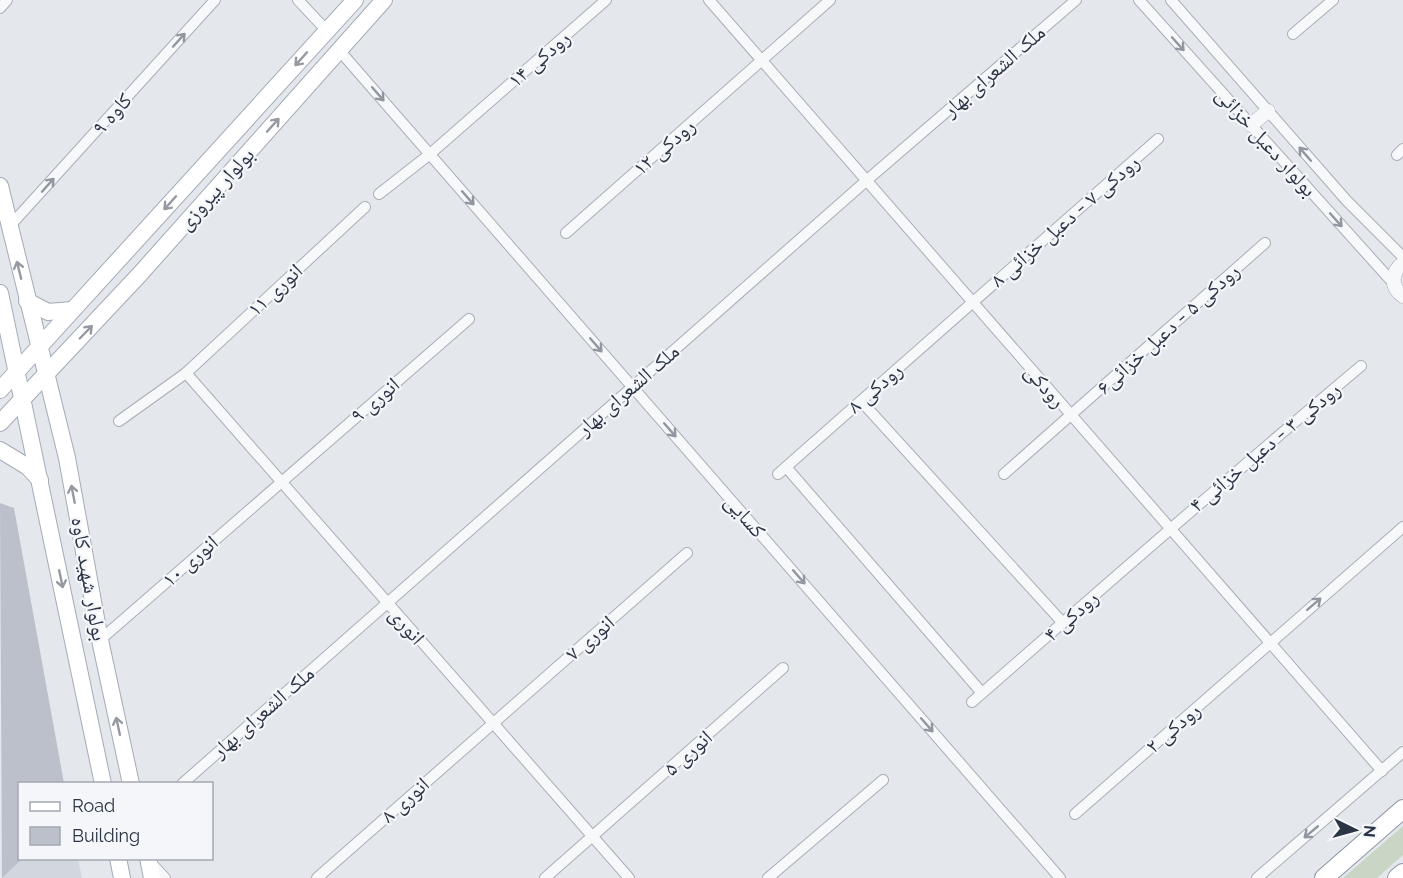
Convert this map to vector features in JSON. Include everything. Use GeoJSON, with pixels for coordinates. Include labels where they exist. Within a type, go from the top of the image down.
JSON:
{"type":"FeatureCollection","features":[{"type":"Feature","properties":{"kind":"highway"},"geometry":{"type":"LineString","coordinates":[[1324,878],[1403,809]]}},
{"type":"Feature","properties":{"kind":"highway"},"geometry":{"type":"LineString","coordinates":[[1397,878],[1403,873]]}},
{"type":"Feature","properties":{"kind":"main road","name":"بولوار پیروزی"},"geometry":{"type":"LineString","coordinates":[[17,372],[355,0]]}},
{"type":"Feature","properties":{"kind":"main road","name":"بولوار پیروزی"},"geometry":{"type":"LineString","coordinates":[[23,399],[140,274],[384,0]]}},
{"type":"Feature","properties":{"kind":"main road"},"geometry":{"type":"LineString","coordinates":[[0,186],[8,228],[38,347]]}},
{"type":"Feature","properties":{"kind":"main road"},"geometry":{"type":"LineString","coordinates":[[0,293],[17,372],[0,390]]}},
{"type":"Feature","properties":{"kind":"main road"},"geometry":{"type":"LineString","coordinates":[[27,301],[48,312],[72,310]]}},
{"type":"Feature","properties":{"kind":"main road","name":"بولوار شهید کاوه"},"geometry":{"type":"LineString","coordinates":[[38,347],[67,458],[100,640],[131,782]]}},
{"type":"Feature","properties":{"kind":"main road","name":"بولوار شهید کاوه"},"geometry":{"type":"LineString","coordinates":[[17,372],[103,782]]}},
{"type":"Feature","properties":{"kind":"main road"},"geometry":{"type":"LineString","coordinates":[[0,423],[23,399]]}},
{"type":"Feature","properties":{"kind":"main road"},"geometry":{"type":"LineString","coordinates":[[0,450],[28,467],[40,481]]}},
{"type":"Feature","properties":{"kind":"main road"},"geometry":{"type":"LineString","coordinates":[[118,860],[122,878]]}},
{"type":"Feature","properties":{"kind":"main road"},"geometry":{"type":"LineString","coordinates":[[148,860],[152,878]]}},
{"type":"Feature","properties":{"kind":"street"},"geometry":{"type":"LineString","coordinates":[[0,8],[7,0]]}},
{"type":"Feature","properties":{"kind":"street","name":"کاوه ۹"},"geometry":{"type":"LineString","coordinates":[[8,228],[215,0]]}},
{"type":"Feature","properties":{"kind":"street"},"geometry":{"type":"LineString","coordinates":[[298,0],[327,32]]}},
{"type":"Feature","properties":{"kind":"street","name":"رودکی ۱۴"},"geometry":{"type":"LineString","coordinates":[[379,194],[430,154],[606,0]]}},
{"type":"Feature","properties":{"kind":"street","name":"رودکی"},"geometry":{"type":"LineString","coordinates":[[709,0],[1382,771]]}},
{"type":"Feature","properties":{"kind":"street","name":"رودکی ۱۲"},"geometry":{"type":"LineString","coordinates":[[567,233],[831,0]]}},
{"type":"Feature","properties":{"kind":"street","name":"ملک الشعرای بهار"},"geometry":{"type":"LineString","coordinates":[[183,782],[866,181],[1076,0]]}},
{"type":"Feature","properties":{"kind":"street","name":"بولوار دعبل خزائی"},"geometry":{"type":"LineString","coordinates":[[1139,0],[1394,284]]}},
{"type":"Feature","properties":{"kind":"street","name":"بولوار دعبل خزائی"},"geometry":{"type":"LineString","coordinates":[[1171,0],[1347,201],[1403,257]]}},
{"type":"Feature","properties":{"kind":"street"},"geometry":{"type":"LineString","coordinates":[[1293,34],[1333,0]]}},
{"type":"Feature","properties":{"kind":"street","name":"کسایی"},"geometry":{"type":"LineString","coordinates":[[339,50],[1060,878]]}},
{"type":"Feature","properties":{"kind":"street"},"geometry":{"type":"LineString","coordinates":[[1251,125],[1268,111]]}},
{"type":"Feature","properties":{"kind":"street","name":"رودکی ۷ - دعبل خزائی ۸"},"geometry":{"type":"LineString","coordinates":[[973,302],[1158,139]]}},
{"type":"Feature","properties":{"kind":"street","name":"انوری ۱۱"},"geometry":{"type":"LineString","coordinates":[[119,421],[186,373],[365,207]]}},
{"type":"Feature","properties":{"kind":"street","name":"رودکی ۵ - دعبل خزائی۶"},"geometry":{"type":"LineString","coordinates":[[1004,474],[1265,243]]}},
{"type":"Feature","properties":{"kind":"street"},"geometry":{"type":"LineString","coordinates":[[1403,263],[1396,270],[1394,284],[1403,296]]}},
{"type":"Feature","properties":{"kind":"street","name":"رودکی ۸"},"geometry":{"type":"LineString","coordinates":[[973,302],[782,471],[982,693]]}},
{"type":"Feature","properties":{"kind":"street","name":"انوری ۹"},"geometry":{"type":"LineString","coordinates":[[281,482],[469,319]]}},
{"type":"Feature","properties":{"kind":"street","name":"رودکی ۳ - دعبل خزائی ۴"},"geometry":{"type":"LineString","coordinates":[[1169,528],[1361,366]]}},
{"type":"Feature","properties":{"kind":"street","name":"انوری"},"geometry":{"type":"LineString","coordinates":[[186,373],[629,878]]}},
{"type":"Feature","properties":{"kind":"street"},"geometry":{"type":"LineString","coordinates":[[861,401],[1063,622]]}},
{"type":"Feature","properties":{"kind":"street","name":"انوری ۱۰"},"geometry":{"type":"LineString","coordinates":[[100,640],[281,482]]}},
{"type":"Feature","properties":{"kind":"street","name":"رودکی ۲"},"geometry":{"type":"LineString","coordinates":[[1075,814],[1403,527]]}},
{"type":"Feature","properties":{"kind":"street","name":"رودکی ۴"},"geometry":{"type":"LineString","coordinates":[[972,702],[1169,528]]}},
{"type":"Feature","properties":{"kind":"street","name":"انوری ۷"},"geometry":{"type":"LineString","coordinates":[[492,723],[687,553]]}},
{"type":"Feature","properties":{"kind":"street","name":"انوری ۵"},"geometry":{"type":"LineString","coordinates":[[545,878],[783,668]]}},
{"type":"Feature","properties":{"kind":"street","name":"انوری ۸"},"geometry":{"type":"LineString","coordinates":[[317,878],[492,723]]}},
{"type":"Feature","properties":{"kind":"street"},"geometry":{"type":"LineString","coordinates":[[1257,878],[1403,752]]}},
{"type":"Feature","properties":{"kind":"street"},"geometry":{"type":"LineString","coordinates":[[768,878],[883,780]]}},
{"type":"Feature","properties":{"kind":"street"},"geometry":{"type":"LineString","coordinates":[[149,860],[165,878]]}},
{"type":"Feature","properties":{"kind":"shaded area"},"geometry":{"type":"Polygon","coordinates":[[[21,860],[78,860],[82,878],[2,878],[21,860]]]}},
{"type":"Feature","properties":{"kind":"green space"},"geometry":{"type":"Polygon","coordinates":[[[1403,826],[1403,855],[1377,878],[1343,878],[1403,826]]]}},
{"type":"Feature","properties":{"kind":"building"},"geometry":{"type":"Polygon","coordinates":[[[0,503],[14,508],[64,782],[18,782],[18,860],[20,861],[2,878],[0,503]]]}}]}
